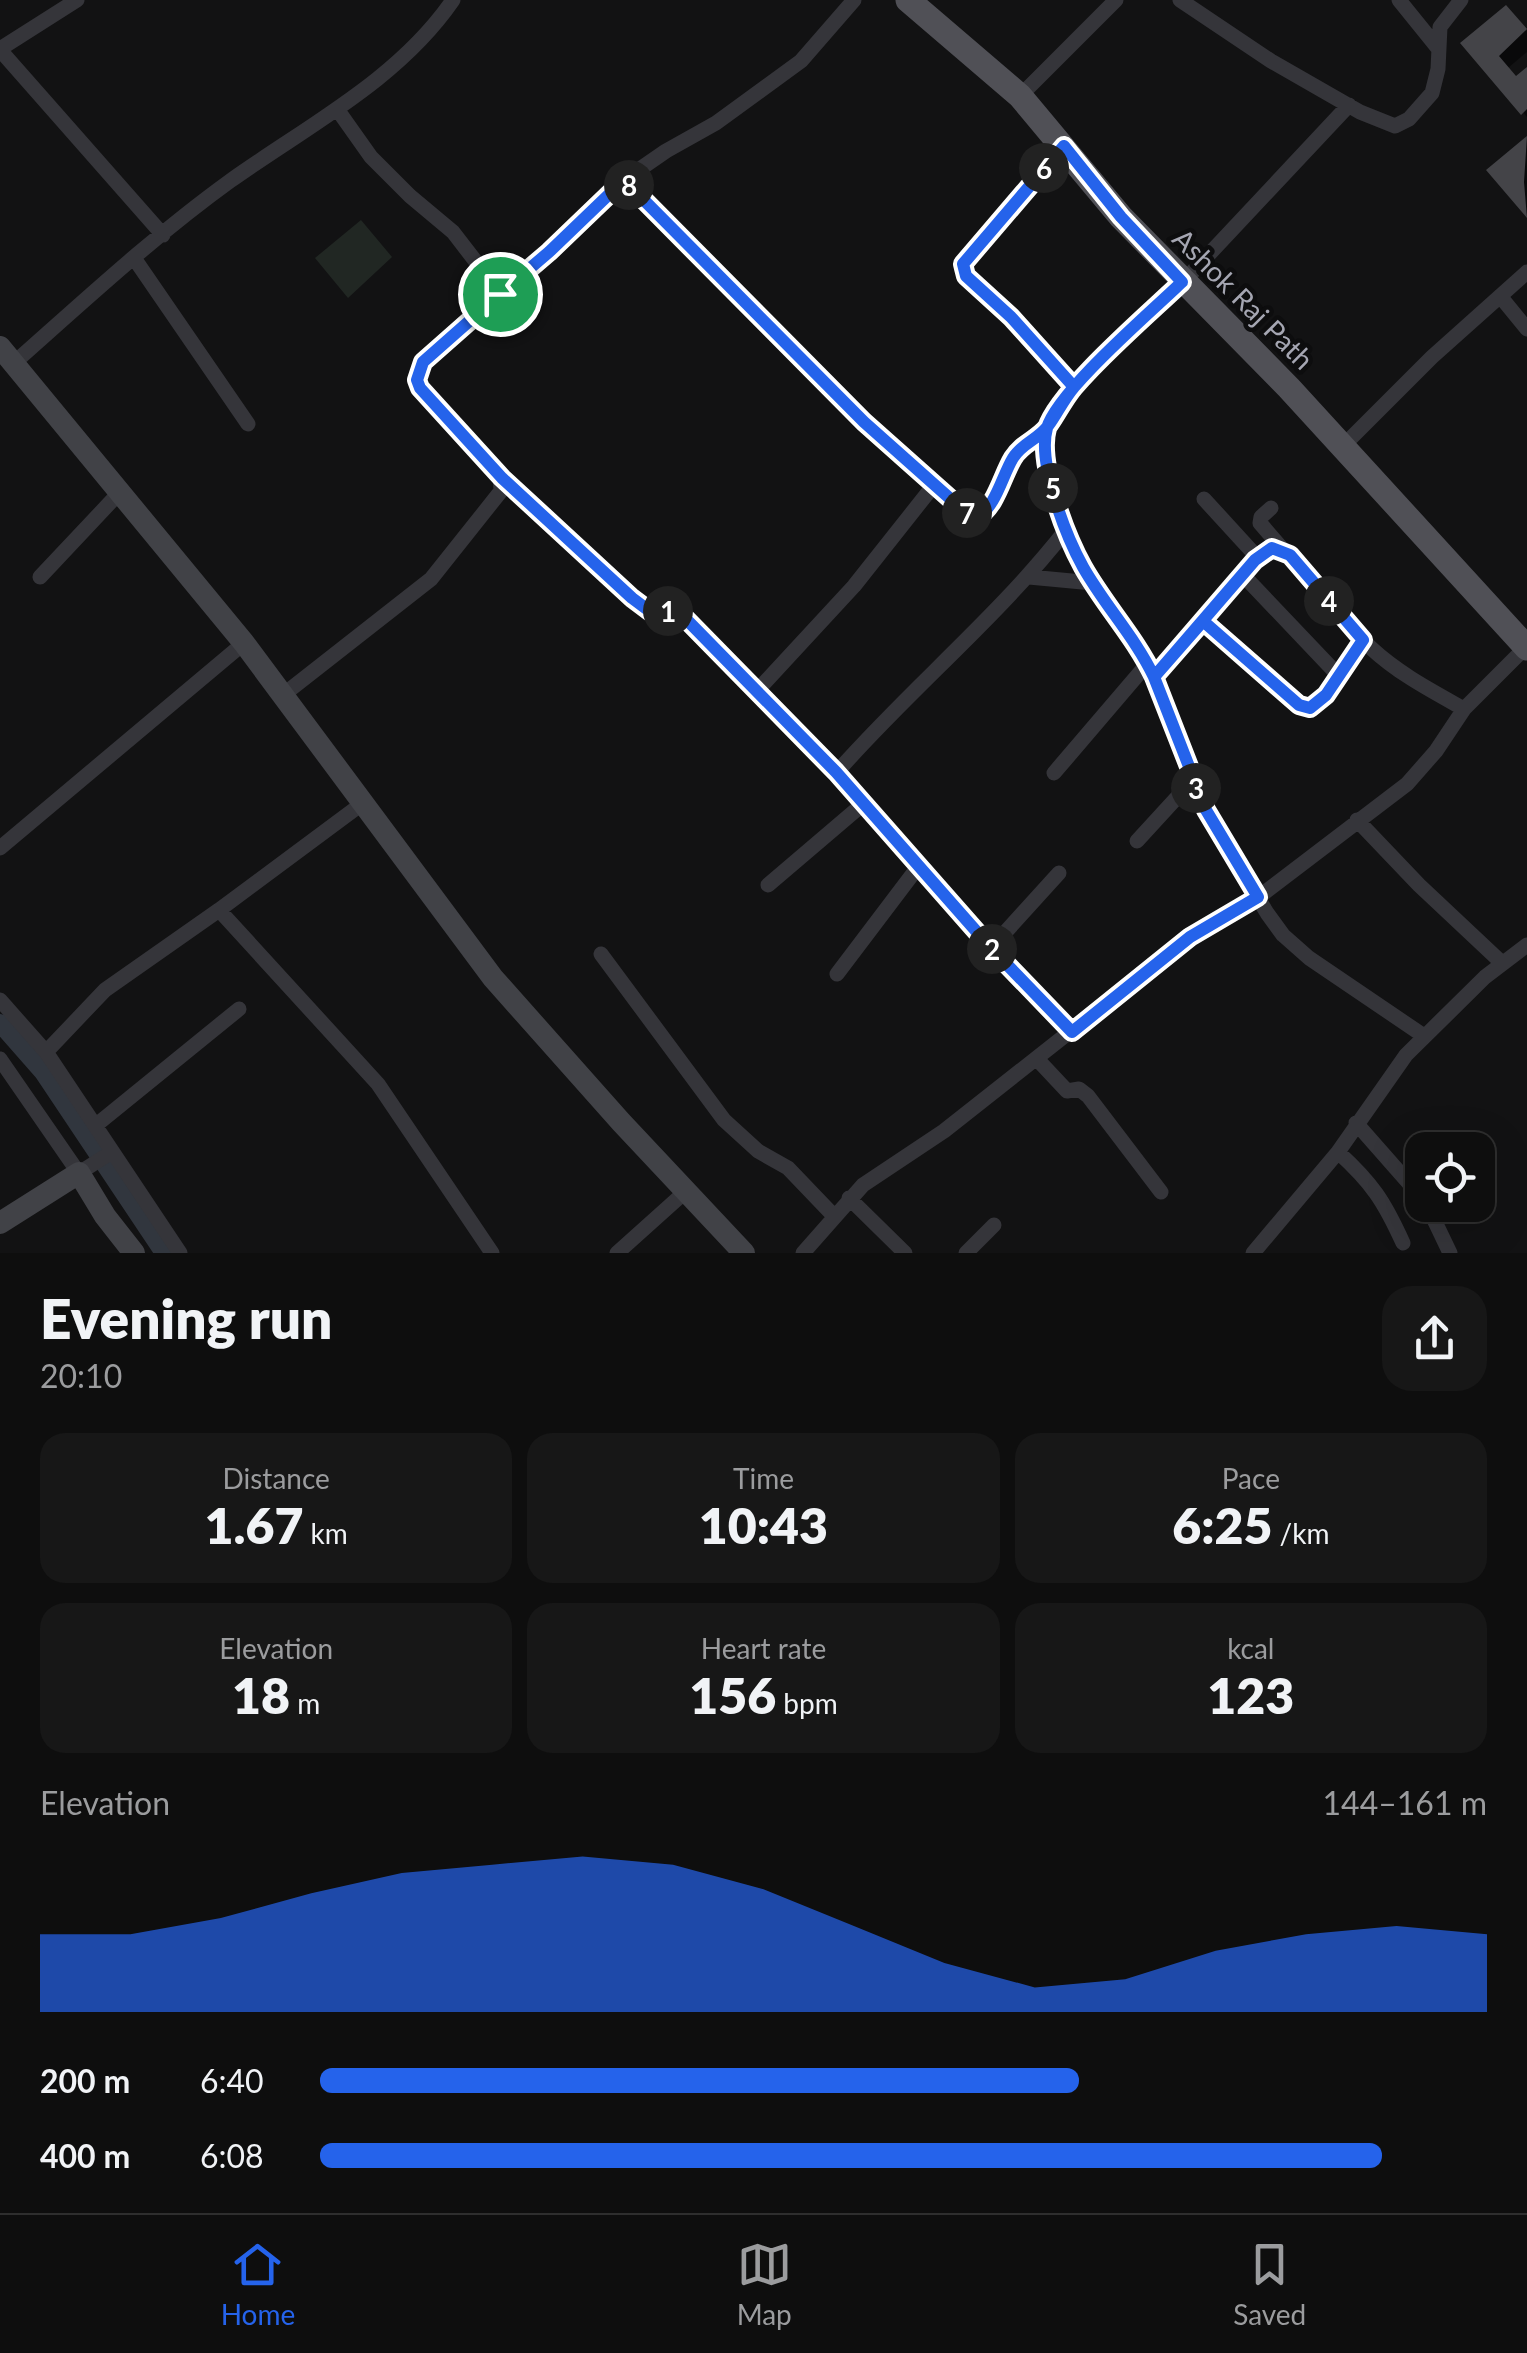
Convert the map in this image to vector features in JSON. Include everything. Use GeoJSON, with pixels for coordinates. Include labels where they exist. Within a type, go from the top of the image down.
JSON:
{"type":"FeatureCollection","features":[{"type":"Feature","properties":{"kind":"main road","name":"Ashok Raj Path"},"geometry":{"type":"LineString","coordinates":[[908,0],[1020,96],[1121,217],[1289,388],[1526,648]]}},
{"type":"Feature","properties":{"kind":"main road"},"geometry":{"type":"LineString","coordinates":[[7,355],[244,643],[493,978],[744,1253]]}},
{"type":"Feature","properties":{"kind":"main road"},"geometry":{"type":"LineString","coordinates":[[0,1223],[81,1172],[105,1216],[134,1253]]}},
{"type":"Feature","properties":{"kind":"street"},"geometry":{"type":"LineString","coordinates":[[77,0],[0,49],[163,235]]}},
{"type":"Feature","properties":{"kind":"street"},"geometry":{"type":"LineString","coordinates":[[7,355],[231,180],[336,109],[406,55],[454,0]]}},
{"type":"Feature","properties":{"kind":"street"},"geometry":{"type":"LineString","coordinates":[[854,0],[816,47],[784,76],[624,180],[549,252],[423,362],[417,380],[427,397],[502,478],[646,609],[658,614],[674,610],[679,613],[836,772],[991,948],[1072,1032]]}},
{"type":"Feature","properties":{"kind":"street"},"geometry":{"type":"LineString","coordinates":[[1020,96],[1116,0]]}},
{"type":"Feature","properties":{"kind":"street"},"geometry":{"type":"LineString","coordinates":[[1180,0],[1237,42],[1349,105],[1384,123],[1402,124],[1436,84],[1440,27],[1461,0]]}},
{"type":"Feature","properties":{"kind":"street"},"geometry":{"type":"LineString","coordinates":[[1398,0],[1438,47]]}},
{"type":"Feature","properties":{"kind":"street"},"geometry":{"type":"LineString","coordinates":[[1349,105],[1182,282],[1074,387],[1047,428],[1046,464],[1074,551],[1151,670],[1192,781],[1214,825],[1276,926],[1293,946],[1354,992],[1424,1036]]}},
{"type":"Feature","properties":{"kind":"street"},"geometry":{"type":"LineString","coordinates":[[336,109],[371,158],[464,243],[500,294]]}},
{"type":"Feature","properties":{"kind":"street"},"geometry":{"type":"LineString","coordinates":[[1064,146],[967,256],[962,270],[1074,387]]}},
{"type":"Feature","properties":{"kind":"street"},"geometry":{"type":"LineString","coordinates":[[624,180],[864,422],[971,516],[983,514],[1022,445],[1047,428]]}},
{"type":"Feature","properties":{"kind":"street"},"geometry":{"type":"LineString","coordinates":[[134,258],[248,424]]}},
{"type":"Feature","properties":{"kind":"street"},"geometry":{"type":"LineString","coordinates":[[1342,447],[1527,272]]}},
{"type":"Feature","properties":{"kind":"street"},"geometry":{"type":"LineString","coordinates":[[1500,296],[1527,328]]}},
{"type":"Feature","properties":{"kind":"street"},"geometry":{"type":"LineString","coordinates":[[283,696],[430,579],[495,500],[502,478]]}},
{"type":"Feature","properties":{"kind":"street"},"geometry":{"type":"LineString","coordinates":[[758,692],[854,586],[934,486]]}},
{"type":"Feature","properties":{"kind":"street"},"geometry":{"type":"LineString","coordinates":[[40,577],[120,492]]}},
{"type":"Feature","properties":{"kind":"street"},"geometry":{"type":"LineString","coordinates":[[1204,499],[1258,558]]}},
{"type":"Feature","properties":{"kind":"street"},"geometry":{"type":"LineString","coordinates":[[1271,508],[1260,523],[1363,640],[1406,676],[1464,709]]}},
{"type":"Feature","properties":{"kind":"street"},"geometry":{"type":"LineString","coordinates":[[836,772],[882,721],[1029,577],[1066,530]]}},
{"type":"Feature","properties":{"kind":"street"},"geometry":{"type":"LineString","coordinates":[[1054,773],[1203,621],[1258,558],[1272,548],[1286,552]]}},
{"type":"Feature","properties":{"kind":"street"},"geometry":{"type":"LineString","coordinates":[[1242,575],[1339,676]]}},
{"type":"Feature","properties":{"kind":"street"},"geometry":{"type":"LineString","coordinates":[[1029,577],[1094,582]]}},
{"type":"Feature","properties":{"kind":"street"},"geometry":{"type":"LineString","coordinates":[[1203,621],[1299,705],[1310,708],[1339,676],[1363,640]]}},
{"type":"Feature","properties":{"kind":"street"},"geometry":{"type":"LineString","coordinates":[[0,848],[244,643]]}},
{"type":"Feature","properties":{"kind":"street"},"geometry":{"type":"LineString","coordinates":[[802,1253],[862,1185],[944,1131],[1190,937],[1258,897],[1407,784],[1464,709],[1526,648]]}},
{"type":"Feature","properties":{"kind":"street"},"geometry":{"type":"LineString","coordinates":[[1137,841],[1192,781]]}},
{"type":"Feature","properties":{"kind":"street"},"geometry":{"type":"LineString","coordinates":[[46,1052],[106,990],[362,803]]}},
{"type":"Feature","properties":{"kind":"street"},"geometry":{"type":"LineString","coordinates":[[768,885],[863,804]]}},
{"type":"Feature","properties":{"kind":"street"},"geometry":{"type":"LineString","coordinates":[[1357,820],[1502,963]]}},
{"type":"Feature","properties":{"kind":"street"},"geometry":{"type":"LineString","coordinates":[[837,974],[918,867]]}},
{"type":"Feature","properties":{"kind":"street"},"geometry":{"type":"LineString","coordinates":[[991,948],[1059,873]]}},
{"type":"Feature","properties":{"kind":"street"},"geometry":{"type":"LineString","coordinates":[[219,910],[378,1084],[492,1253]]}},
{"type":"Feature","properties":{"kind":"street"},"geometry":{"type":"LineString","coordinates":[[1253,1253],[1338,1152],[1385,1082],[1424,1036],[1502,963],[1527,945]]}},
{"type":"Feature","properties":{"kind":"street"},"geometry":{"type":"LineString","coordinates":[[601,954],[724,1120],[758,1152],[788,1168],[833,1215]]}},
{"type":"Feature","properties":{"kind":"street"},"geometry":{"type":"LineString","coordinates":[[0,1000],[46,1052],[95,1126],[107,1155],[180,1253]]}},
{"type":"Feature","properties":{"kind":"street"},"geometry":{"type":"LineString","coordinates":[[95,1126],[238,1008]]}},
{"type":"Feature","properties":{"kind":"street"},"geometry":{"type":"LineString","coordinates":[[0,1059],[81,1172],[107,1155]]}},
{"type":"Feature","properties":{"kind":"street"},"geometry":{"type":"LineString","coordinates":[[1037,1059],[1067,1091],[1079,1089],[1088,1096],[1161,1192]]}},
{"type":"Feature","properties":{"kind":"street"},"geometry":{"type":"LineString","coordinates":[[1356,1123],[1405,1179]]}},
{"type":"Feature","properties":{"kind":"street"},"geometry":{"type":"LineString","coordinates":[[1338,1152],[1384,1200],[1403,1244]]}},
{"type":"Feature","properties":{"kind":"street"},"geometry":{"type":"LineString","coordinates":[[616,1253],[685,1192]]}},
{"type":"Feature","properties":{"kind":"street"},"geometry":{"type":"LineString","coordinates":[[849,1198],[905,1253]]}},
{"type":"Feature","properties":{"kind":"street"},"geometry":{"type":"LineString","coordinates":[[1435,1222],[1450,1253]]}},
{"type":"Feature","properties":{"kind":"street"},"geometry":{"type":"LineString","coordinates":[[966,1253],[994,1225]]}},
{"type":"Feature","properties":{"kind":"shaded area"},"geometry":{"type":"Polygon","coordinates":[[[361,220],[392,257],[348,298],[315,258],[361,220]]]}},
{"type":"Feature","properties":{"kind":"building"},"geometry":{"type":"Polygon","coordinates":[[[1506,5],[1527,29],[1499,56],[1516,76],[1527,67],[1527,109],[1521,115],[1460,43],[1506,5]]]}},
{"type":"Feature","properties":{"kind":"building"},"geometry":{"type":"Polygon","coordinates":[[[1527,136],[1524,182],[1527,218],[1486,170],[1527,136]]]}},
{"type":"Feature","properties":{"kind":"waterway"},"geometry":{"type":"LineString","coordinates":[[0,1023],[43,1072],[164,1253]]}},
{"type":"Feature","properties":{"kind":"route"},"geometry":{"type":"LineString","coordinates":[[500,294],[423,362],[418,370],[420,388],[502,478],[632,598],[652,613],[674,610],[686,619],[836,772],[991,948],[1072,1032],[1190,937],[1258,897],[1192,781],[1154,677],[1203,621],[1276,687],[1299,705],[1310,708],[1326,695],[1363,640],[1290,555],[1272,548],[1255,560],[1154,677],[1128,629],[1097,590],[1066,530],[1046,464],[1047,428],[1074,387],[1182,282],[1121,217],[1064,146],[963,264],[966,276],[1011,317],[1074,387],[1063,400],[1047,428],[1022,445],[988,507],[977,517],[964,511],[898,455],[624,180],[500,294]]}}]}
